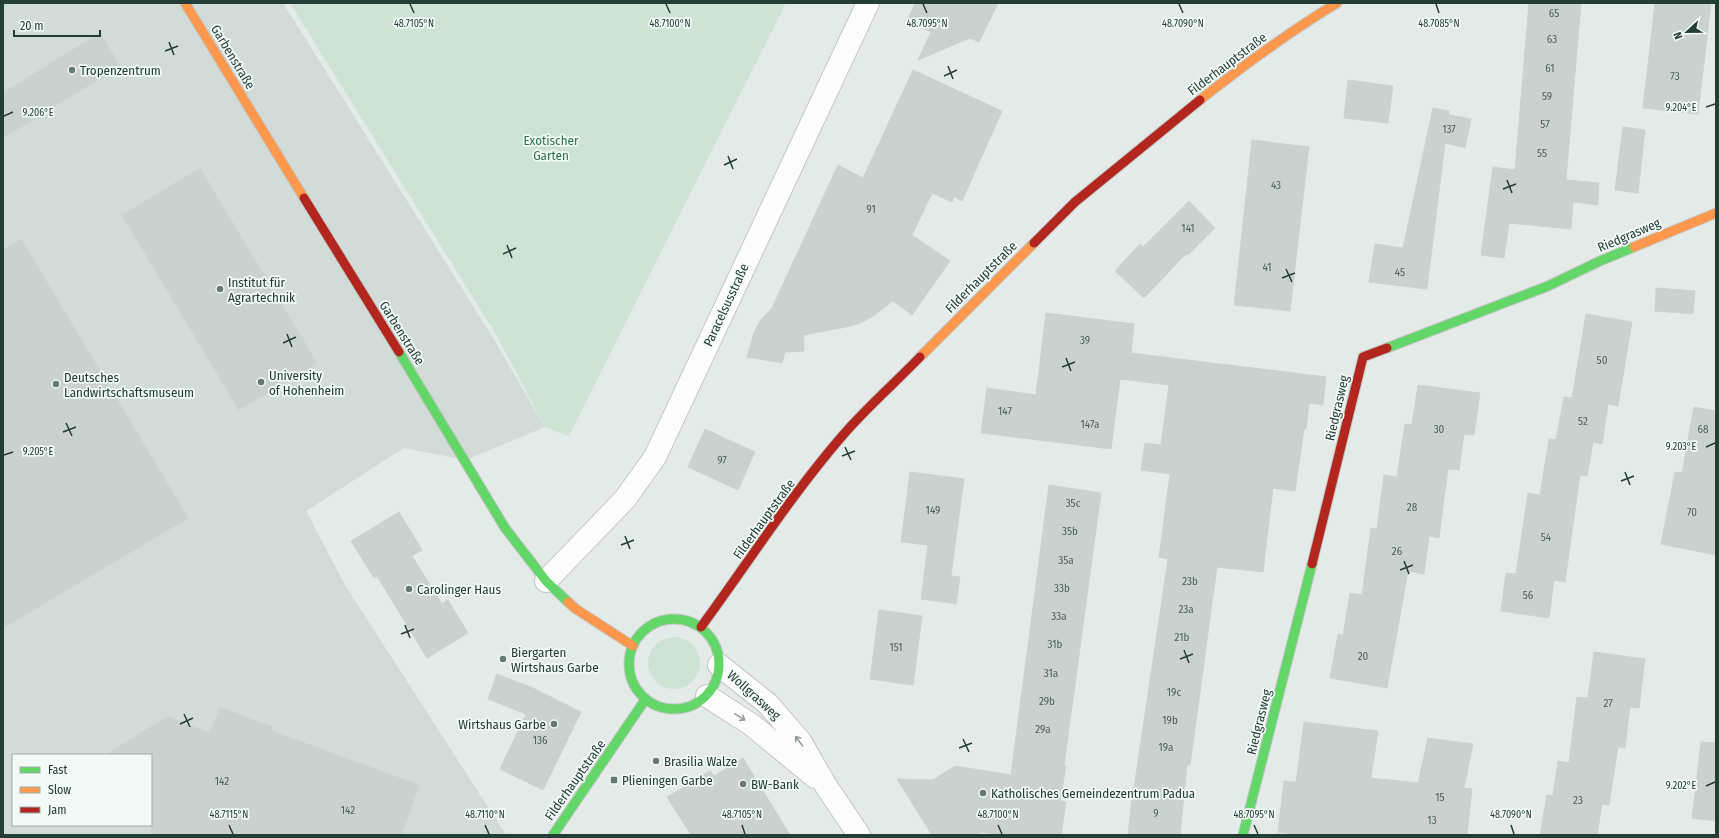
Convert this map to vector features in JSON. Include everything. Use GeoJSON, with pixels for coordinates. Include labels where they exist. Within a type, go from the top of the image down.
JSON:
{"type":"FeatureCollection","features":[{"type":"Feature","properties":{"kind":"street","name":"Garbenstraße"},"geometry":{"type":"LineString","coordinates":[[185,3],[505,528],[546,581],[582,614],[632,646]]}},
{"type":"Feature","properties":{"kind":"street","name":"Paracelsusstraße"},"geometry":{"type":"LineString","coordinates":[[546,581],[625,499],[655,457],[868,3]]}},
{"type":"Feature","properties":{"kind":"street","name":"Filderhauptstraße"},"geometry":{"type":"LineString","coordinates":[[701,627],[784,511],[844,434],[1075,202],[1232,75],[1301,25],[1337,3]]}},
{"type":"Feature","properties":{"kind":"street","name":"Riedgrasweg"},"geometry":{"type":"LineString","coordinates":[[1243,835],[1327,507],[1363,357],[1548,286],[1600,261],[1716,213]]}},
{"type":"Feature","properties":{"kind":"street"},"geometry":{"type":"LineString","coordinates":[[670,619],[686,620],[701,627],[711,638],[717,650],[720,664],[718,676],[714,686],[707,696],[696,704],[684,709],[670,710],[657,707],[645,700],[636,688],[630,675],[629,660],[632,646],[641,633],[655,623],[670,619]]}},
{"type":"Feature","properties":{"kind":"street","name":"Wollgrasweg"},"geometry":{"type":"LineString","coordinates":[[720,664],[768,704],[800,741],[826,786],[860,835]]}},
{"type":"Feature","properties":{"kind":"street","name":"Wollgrasweg"},"geometry":{"type":"LineString","coordinates":[[707,696],[752,724],[826,786]]}},
{"type":"Feature","properties":{"kind":"street","name":"Filderhauptstraße"},"geometry":{"type":"LineString","coordinates":[[552,835],[645,700]]}},
{"type":"Feature","properties":{"kind":"shaded area","name":"University of Hohenheim"},"geometry":{"type":"Polygon","coordinates":[[[3,3],[283,3],[493,338],[545,427],[466,460],[404,448],[306,511],[345,585],[506,835],[3,835],[3,3]]]}},
{"type":"Feature","properties":{"kind":"green space","name":"Exotischer Garten"},"geometry":{"type":"Polygon","coordinates":[[[290,3],[786,3],[569,436],[545,427],[497,336],[290,3]]]}},
{"type":"Feature","properties":{"kind":"green space"},"geometry":{"type":"Polygon","coordinates":[[[669,637],[679,637],[693,644],[700,658],[700,668],[693,682],[679,689],[669,689],[659,685],[652,678],[648,668],[648,658],[652,648],[659,641],[669,637]]]}},
{"type":"Feature","properties":{"kind":"building"},"geometry":{"type":"Polygon","coordinates":[[[915,3],[998,3],[979,42],[970,38],[918,60],[931,32],[907,21],[915,3]]]}},
{"type":"Feature","properties":{"kind":"building"},"geometry":{"type":"Polygon","coordinates":[[[1529,3],[1581,3],[1566,180],[1599,183],[1598,205],[1573,202],[1571,229],[1509,223],[1504,258],[1481,255],[1493,167],[1515,170],[1529,3]]]}},
{"type":"Feature","properties":{"kind":"building"},"geometry":{"type":"Polygon","coordinates":[[[1655,3],[1711,3],[1698,114],[1643,108],[1655,3]]]}},
{"type":"Feature","properties":{"kind":"building","name":"Tropenzentrum"},"geometry":{"type":"Polygon","coordinates":[[[100,33],[120,66],[3,138],[3,93],[100,33]]]}},
{"type":"Feature","properties":{"kind":"building"},"geometry":{"type":"Polygon","coordinates":[[[913,70],[1002,111],[962,201],[954,197],[952,202],[932,193],[912,235],[950,261],[912,315],[893,301],[872,317],[860,323],[804,335],[804,351],[785,352],[782,363],[747,357],[754,333],[760,321],[772,308],[838,165],[863,178],[913,70]]]}},
{"type":"Feature","properties":{"kind":"building"},"geometry":{"type":"Polygon","coordinates":[[[1348,80],[1393,86],[1388,123],[1344,118],[1348,80]]]}},
{"type":"Feature","properties":{"kind":"building"},"geometry":{"type":"Polygon","coordinates":[[[1433,108],[1449,111],[1449,115],[1471,119],[1465,148],[1445,143],[1427,289],[1369,282],[1375,244],[1403,248],[1433,108]]]}},
{"type":"Feature","properties":{"kind":"building"},"geometry":{"type":"Polygon","coordinates":[[[1623,127],[1645,130],[1638,193],[1615,190],[1623,127]]]}},
{"type":"Feature","properties":{"kind":"building"},"geometry":{"type":"Polygon","coordinates":[[[1252,140],[1309,147],[1290,311],[1234,305],[1252,140]]]}},
{"type":"Feature","properties":{"kind":"building","name":"Institut für Agrartechnik"},"geometry":{"type":"Polygon","coordinates":[[[200,168],[317,363],[239,410],[122,215],[200,168]]]}},
{"type":"Feature","properties":{"kind":"building"},"geometry":{"type":"Polygon","coordinates":[[[1189,201],[1215,228],[1188,255],[1186,254],[1144,298],[1115,271],[1140,244],[1143,247],[1189,201]]]}},
{"type":"Feature","properties":{"kind":"building","name":"Deutsches Landwirtschaftsmuseum"},"geometry":{"type":"Polygon","coordinates":[[[21,239],[188,518],[3,628],[3,250],[21,239]]]}},
{"type":"Feature","properties":{"kind":"building"},"geometry":{"type":"Polygon","coordinates":[[[1656,288],[1695,291],[1693,314],[1655,311],[1656,288]]]}},
{"type":"Feature","properties":{"kind":"building"},"geometry":{"type":"Polygon","coordinates":[[[1046,313],[1134,324],[1131,353],[1326,377],[1323,405],[1309,403],[1295,491],[1273,488],[1263,572],[1217,567],[1190,765],[1187,765],[1180,835],[1128,835],[1133,787],[1134,788],[1168,559],[1159,557],[1170,474],[1141,470],[1145,443],[1161,445],[1169,385],[1120,379],[1111,449],[981,433],[987,388],[1036,395],[1046,313]]]}},
{"type":"Feature","properties":{"kind":"building"},"geometry":{"type":"Polygon","coordinates":[[[1586,314],[1632,322],[1618,406],[1608,404],[1602,444],[1593,442],[1587,476],[1580,475],[1565,582],[1554,580],[1549,618],[1501,611],[1506,573],[1516,574],[1528,493],[1540,495],[1549,439],[1556,440],[1564,397],[1572,398],[1586,314]]]}},
{"type":"Feature","properties":{"kind":"building"},"geometry":{"type":"Polygon","coordinates":[[[1418,385],[1480,393],[1474,435],[1464,434],[1459,470],[1448,469],[1439,538],[1429,536],[1424,574],[1408,571],[1387,688],[1330,678],[1338,634],[1343,635],[1350,593],[1362,595],[1371,528],[1377,529],[1384,475],[1397,477],[1405,424],[1412,425],[1418,385]]]}},
{"type":"Feature","properties":{"kind":"building"},"geometry":{"type":"Polygon","coordinates":[[[1694,407],[1716,411],[1716,555],[1661,544],[1675,472],[1682,473],[1694,407]]]}},
{"type":"Feature","properties":{"kind":"building"},"geometry":{"type":"Polygon","coordinates":[[[705,429],[755,452],[738,490],[688,467],[705,429]]]}},
{"type":"Feature","properties":{"kind":"building"},"geometry":{"type":"Polygon","coordinates":[[[910,472],[964,479],[951,576],[960,577],[956,604],[921,599],[928,545],[901,542],[910,472]]]}},
{"type":"Feature","properties":{"kind":"building"},"geometry":{"type":"Polygon","coordinates":[[[1049,485],[1101,493],[1064,766],[1066,766],[1060,801],[1066,802],[1061,835],[998,835],[982,832],[978,835],[932,835],[897,779],[933,780],[955,766],[1011,775],[1049,485]]]}},
{"type":"Feature","properties":{"kind":"building","name":"Carolinger Haus"},"geometry":{"type":"Polygon","coordinates":[[[399,512],[422,550],[412,556],[442,604],[448,600],[468,633],[427,658],[377,576],[374,578],[351,541],[399,512]]]}},
{"type":"Feature","properties":{"kind":"building"},"geometry":{"type":"Polygon","coordinates":[[[879,610],[922,616],[913,685],[870,679],[879,610]]]}},
{"type":"Feature","properties":{"kind":"building"},"geometry":{"type":"Polygon","coordinates":[[[1594,652],[1645,659],[1639,708],[1630,707],[1625,748],[1618,747],[1609,805],[1602,804],[1597,835],[1540,835],[1547,795],[1553,796],[1558,761],[1569,763],[1577,697],[1588,698],[1594,652]]]}},
{"type":"Feature","properties":{"kind":"building"},"geometry":{"type":"Polygon","coordinates":[[[497,674],[533,688],[581,712],[543,790],[500,769],[526,714],[488,699],[497,674]]]}},
{"type":"Feature","properties":{"kind":"building"},"geometry":{"type":"Polygon","coordinates":[[[220,708],[273,727],[272,731],[419,785],[401,835],[151,835],[152,754],[107,754],[167,717],[210,733],[220,708]]]}},
{"type":"Feature","properties":{"kind":"building"},"geometry":{"type":"Polygon","coordinates":[[[1304,722],[1378,731],[1371,778],[1418,783],[1428,738],[1473,744],[1464,788],[1472,789],[1467,835],[1303,835],[1278,832],[1284,781],[1296,782],[1304,722]]]}},
{"type":"Feature","properties":{"kind":"building"},"geometry":{"type":"Polygon","coordinates":[[[1701,742],[1716,743],[1716,821],[1692,818],[1701,742]]]}},
{"type":"Feature","properties":{"kind":"building"},"geometry":{"type":"Polygon","coordinates":[[[743,758],[790,835],[691,835],[667,797],[710,771],[714,776],[743,758]]]}},
{"type":"Feature","properties":{"kind":"traffic: fast"},"geometry":{"type":"LineString","coordinates":[[1387,348],[1548,286],[1600,261],[1634,247]]}},
{"type":"Feature","properties":{"kind":"traffic: fast"},"geometry":{"type":"LineString","coordinates":[[399,352],[505,528],[546,581],[568,602]]}},
{"type":"Feature","properties":{"kind":"traffic: fast"},"geometry":{"type":"LineString","coordinates":[[1243,835],[1312,564]]}},
{"type":"Feature","properties":{"kind":"traffic: fast"},"geometry":{"type":"LineString","coordinates":[[674,619],[691,622],[706,632],[716,647],[719,664],[716,681],[706,696],[691,706],[674,709],[657,706],[642,696],[632,681],[629,664],[632,647],[642,632],[657,622],[674,619]]}},
{"type":"Feature","properties":{"kind":"traffic: fast"},"geometry":{"type":"LineString","coordinates":[[553,835],[645,700]]}},
{"type":"Feature","properties":{"kind":"traffic: slow"},"geometry":{"type":"LineString","coordinates":[[185,3],[304,198]]}},
{"type":"Feature","properties":{"kind":"traffic: slow"},"geometry":{"type":"LineString","coordinates":[[1200,100],[1267,49],[1337,3]]}},
{"type":"Feature","properties":{"kind":"traffic: slow"},"geometry":{"type":"LineString","coordinates":[[1634,247],[1716,213]]}},
{"type":"Feature","properties":{"kind":"traffic: slow"},"geometry":{"type":"LineString","coordinates":[[920,357],[1034,243]]}},
{"type":"Feature","properties":{"kind":"traffic: slow"},"geometry":{"type":"LineString","coordinates":[[568,602],[576,609],[633,646]]}},
{"type":"Feature","properties":{"kind":"traffic: jam"},"geometry":{"type":"LineString","coordinates":[[1034,243],[1075,202],[1200,100]]}},
{"type":"Feature","properties":{"kind":"traffic: jam"},"geometry":{"type":"LineString","coordinates":[[304,198],[399,352]]}},
{"type":"Feature","properties":{"kind":"traffic: jam"},"geometry":{"type":"LineString","coordinates":[[1312,564],[1363,357],[1387,348]]}},
{"type":"Feature","properties":{"kind":"traffic: jam"},"geometry":{"type":"LineString","coordinates":[[701,627],[805,481],[843,435],[920,357]]}},
{"type":"Feature","properties":{"kind":"place","name":"Tropenzentrum"},"geometry":{"type":"Point","coordinates":[72,70]}},
{"type":"Feature","properties":{"kind":"place","name":"Institut für Agrartechnik"},"geometry":{"type":"Point","coordinates":[220,289]}},
{"type":"Feature","properties":{"kind":"place","name":"University of Hohenheim"},"geometry":{"type":"Point","coordinates":[261,382]}},
{"type":"Feature","properties":{"kind":"place","name":"Deutsches Landwirtschaftsmuseum"},"geometry":{"type":"Point","coordinates":[56,384]}},
{"type":"Feature","properties":{"kind":"place","name":"Carolinger Haus"},"geometry":{"type":"Point","coordinates":[409,589]}},
{"type":"Feature","properties":{"kind":"place","name":"Biergarten Wirtshaus Garbe"},"geometry":{"type":"Point","coordinates":[503,659]}},
{"type":"Feature","properties":{"kind":"place","name":"Wirtshaus Garbe"},"geometry":{"type":"Point","coordinates":[554,724]}},
{"type":"Feature","properties":{"kind":"place","name":"Brasilia Walze"},"geometry":{"type":"Point","coordinates":[656,761]}},
{"type":"Feature","properties":{"kind":"place","name":"Plieningen Garbe"},"geometry":{"type":"Point","coordinates":[614,780]}},
{"type":"Feature","properties":{"kind":"place","name":"BW-Bank"},"geometry":{"type":"Point","coordinates":[743,784]}},
{"type":"Feature","properties":{"kind":"place","name":"Katholisches Gemeindezentrum Padua"},"geometry":{"type":"Point","coordinates":[983,793]}}]}
